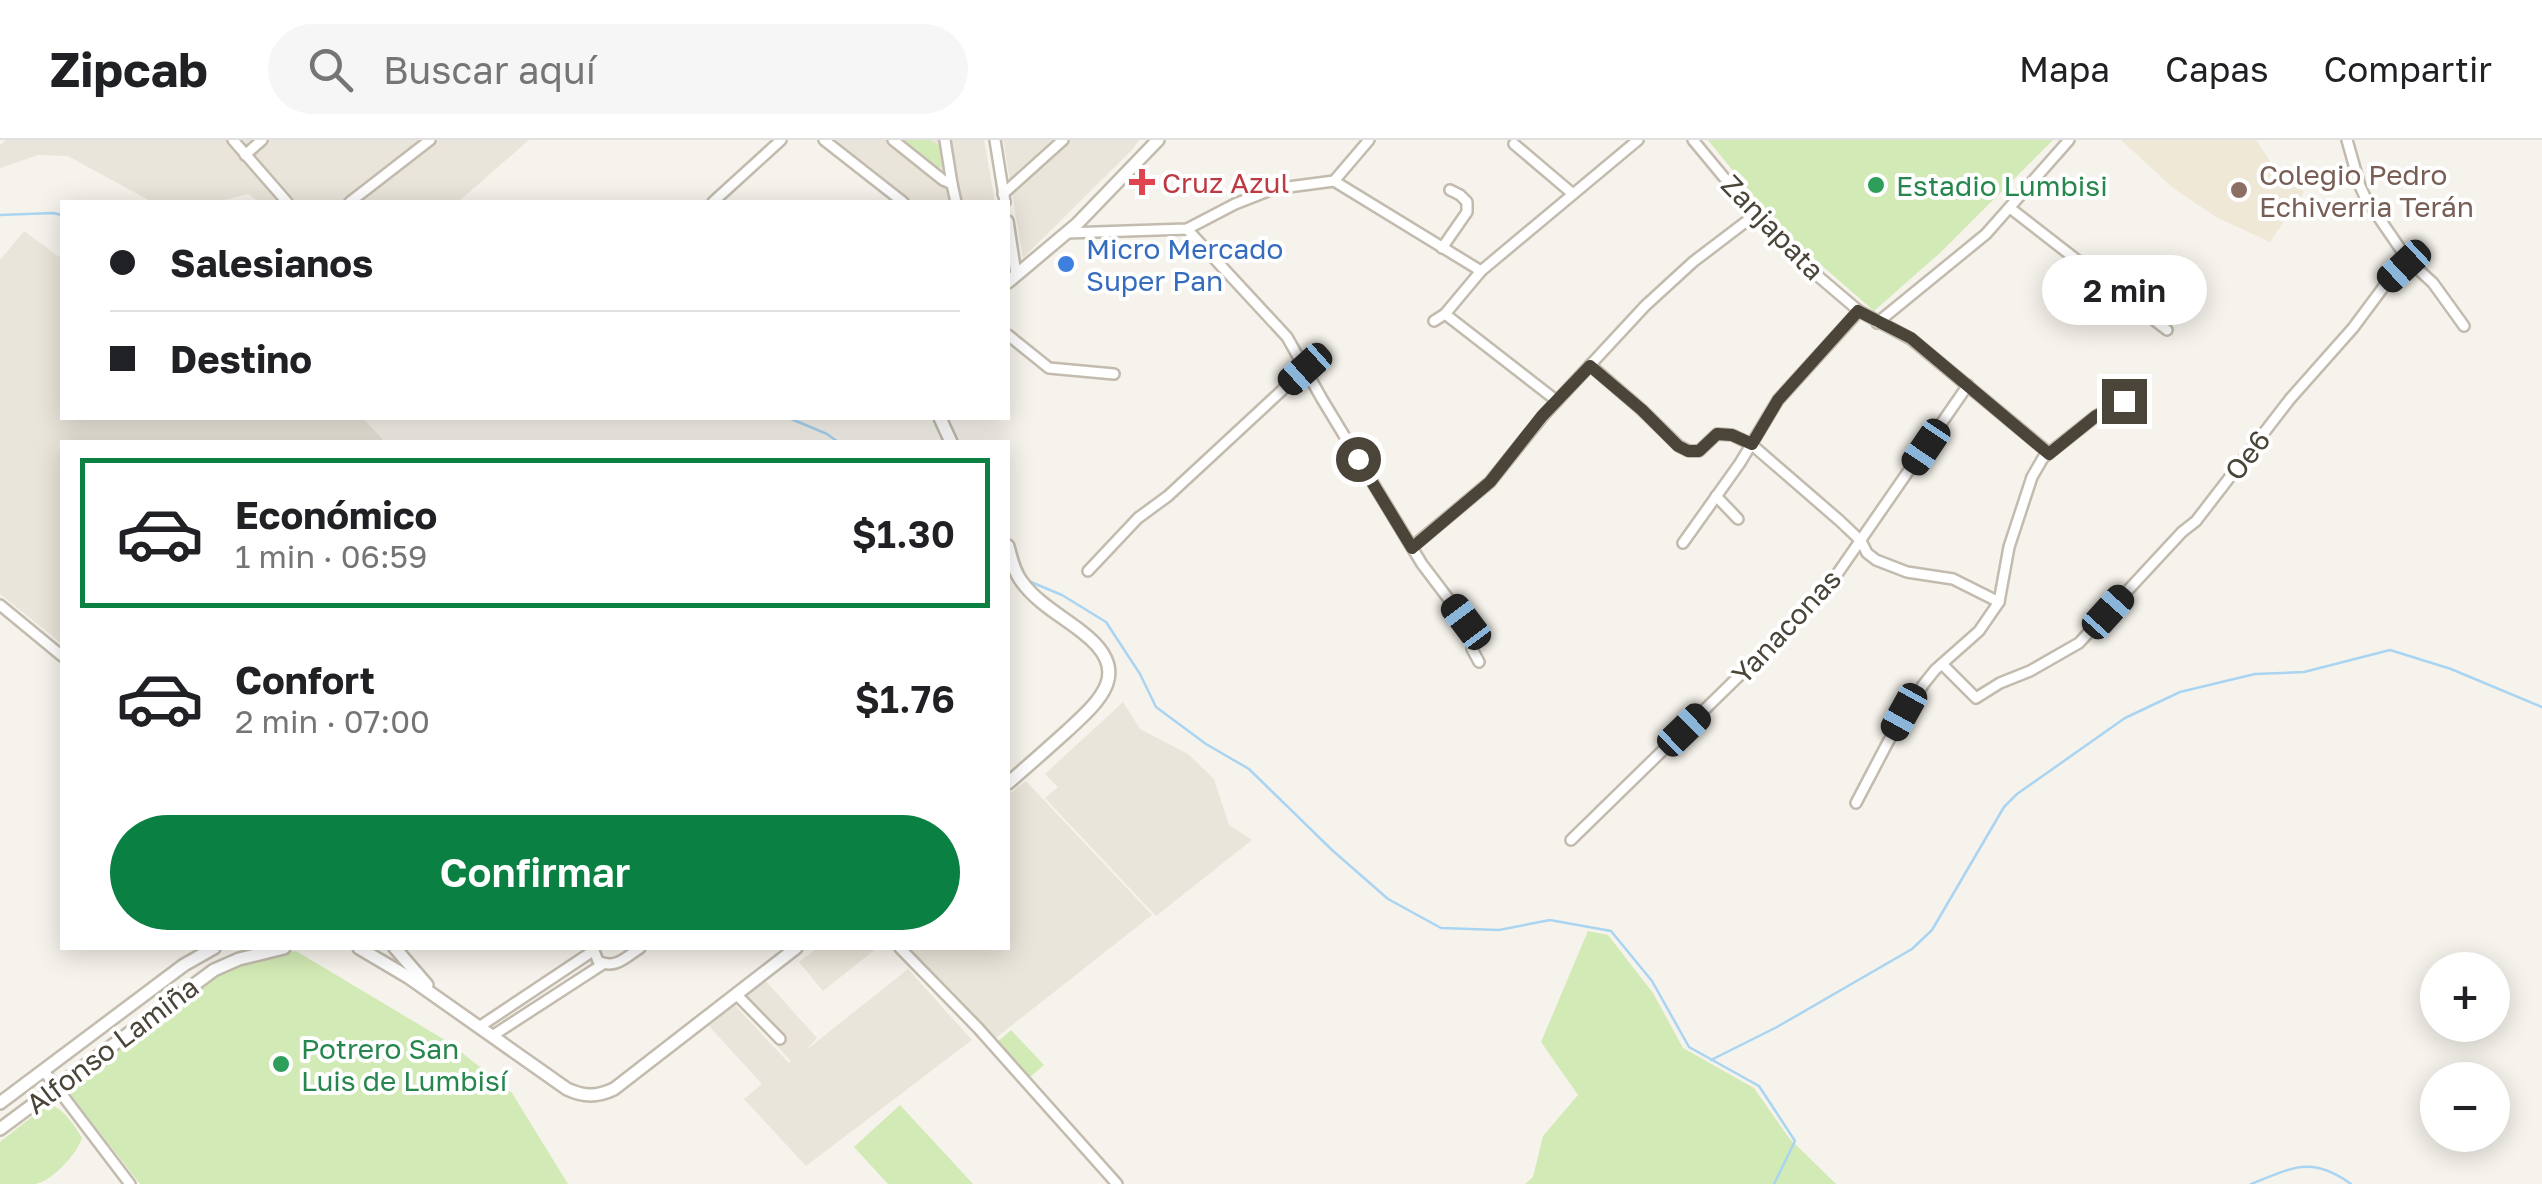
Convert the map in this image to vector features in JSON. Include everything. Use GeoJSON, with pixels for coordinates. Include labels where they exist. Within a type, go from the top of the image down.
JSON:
{"type":"FeatureCollection","features":[{"type":"Feature","properties":{"kind":"street"},"geometry":{"type":"LineString","coordinates":[[233,140],[285,200]]}},
{"type":"Feature","properties":{"kind":"street"},"geometry":{"type":"LineString","coordinates":[[245,155],[262,140]]}},
{"type":"Feature","properties":{"kind":"street"},"geometry":{"type":"LineString","coordinates":[[353,200],[430,140]]}},
{"type":"Feature","properties":{"kind":"street"},"geometry":{"type":"LineString","coordinates":[[716,200],[781,140]]}},
{"type":"Feature","properties":{"kind":"street"},"geometry":{"type":"LineString","coordinates":[[824,140],[901,200]]}},
{"type":"Feature","properties":{"kind":"street"},"geometry":{"type":"LineString","coordinates":[[894,140],[952,184]]}},
{"type":"Feature","properties":{"kind":"street"},"geometry":{"type":"LineString","coordinates":[[945,140],[955,200]]}},
{"type":"Feature","properties":{"kind":"street"},"geometry":{"type":"LineString","coordinates":[[995,140],[1004,198]]}},
{"type":"Feature","properties":{"kind":"street"},"geometry":{"type":"LineString","coordinates":[[1004,198],[1063,140]]}},
{"type":"Feature","properties":{"kind":"street"},"geometry":{"type":"LineString","coordinates":[[1012,278],[1066,233],[1158,140]]}},
{"type":"Feature","properties":{"kind":"street"},"geometry":{"type":"LineString","coordinates":[[1334,181],[1369,140]]}},
{"type":"Feature","properties":{"kind":"street"},"geometry":{"type":"LineString","coordinates":[[1434,322],[1446,314],[1481,271],[1638,140]]}},
{"type":"Feature","properties":{"kind":"street","name":"Zanjapata"},"geometry":{"type":"LineString","coordinates":[[1692,140],[1756,214],[1819,277],[1858,311],[1911,338],[2049,454]]}},
{"type":"Feature","properties":{"kind":"street"},"geometry":{"type":"LineString","coordinates":[[1878,323],[1986,234],[2069,140]]}},
{"type":"Feature","properties":{"kind":"street"},"geometry":{"type":"LineString","coordinates":[[2346,140],[2366,199],[2408,260],[2432,283],[2464,326]]}},
{"type":"Feature","properties":{"kind":"street"},"geometry":{"type":"LineString","coordinates":[[1514,144],[1573,194]]}},
{"type":"Feature","properties":{"kind":"street"},"geometry":{"type":"LineString","coordinates":[[1066,233],[1187,229],[1273,189],[1334,181],[1481,271]]}},
{"type":"Feature","properties":{"kind":"street"},"geometry":{"type":"LineString","coordinates":[[1442,248],[1467,212],[1467,202],[1450,190]]}},
{"type":"Feature","properties":{"kind":"street"},"geometry":{"type":"LineString","coordinates":[[722,195],[729,200]]}},
{"type":"Feature","properties":{"kind":"street"},"geometry":{"type":"LineString","coordinates":[[2010,208],[2167,330]]}},
{"type":"Feature","properties":{"kind":"street"},"geometry":{"type":"LineString","coordinates":[[1412,548],[1490,482],[1557,401],[1645,306],[1693,262],[1756,214]]}},
{"type":"Feature","properties":{"kind":"street"},"geometry":{"type":"LineString","coordinates":[[1187,229],[1287,337],[1412,548],[1466,622],[1478,662]]}},
{"type":"Feature","properties":{"kind":"street"},"geometry":{"type":"LineString","coordinates":[[1010,250],[1012,278]]}},
{"type":"Feature","properties":{"kind":"street","name":"Oe6"},"geometry":{"type":"LineString","coordinates":[[1942,664],[1976,698],[2079,644],[2182,532],[2196,522],[2290,399],[2408,260]]}},
{"type":"Feature","properties":{"kind":"street"},"geometry":{"type":"LineString","coordinates":[[1683,543],[1778,400],[1858,311]]}},
{"type":"Feature","properties":{"kind":"street"},"geometry":{"type":"LineString","coordinates":[[1446,314],[1557,401]]}},
{"type":"Feature","properties":{"kind":"street"},"geometry":{"type":"LineString","coordinates":[[1010,337],[1049,368],[1114,374]]}},
{"type":"Feature","properties":{"kind":"street"},"geometry":{"type":"LineString","coordinates":[[1590,366],[1688,451],[1699,451],[1717,434],[1732,435],[1752,444],[1876,560],[1891,568],[1954,579],[2000,602]]}},
{"type":"Feature","properties":{"kind":"street"},"geometry":{"type":"LineString","coordinates":[[1088,571],[1138,518],[1168,496],[1305,369]]}},
{"type":"Feature","properties":{"kind":"street","name":"Yanaconas"},"geometry":{"type":"LineString","coordinates":[[1572,840],[1824,593],[1968,384]]}},
{"type":"Feature","properties":{"kind":"street"},"geometry":{"type":"LineString","coordinates":[[1856,803],[1923,684],[1980,631],[2000,602],[2006,563],[2032,477],[2049,454],[2096,416],[2134,394]]}},
{"type":"Feature","properties":{"kind":"street"},"geometry":{"type":"LineString","coordinates":[[1716,496],[1738,519]]}},
{"type":"Feature","properties":{"kind":"street"},"geometry":{"type":"LineString","coordinates":[[1010,552],[1017,575],[1028,590],[1101,649],[1108,675],[1098,702],[1010,781]]}},
{"type":"Feature","properties":{"kind":"street"},"geometry":{"type":"LineString","coordinates":[[0,604],[60,654]]}},
{"type":"Feature","properties":{"kind":"street","name":"Alfonso Lamiña"},"geometry":{"type":"LineString","coordinates":[[0,1104],[184,965],[210,950]]}},
{"type":"Feature","properties":{"kind":"street","name":"Alfonso Lamiña"},"geometry":{"type":"LineString","coordinates":[[0,1129],[214,970],[276,950]]}},
{"type":"Feature","properties":{"kind":"street"},"geometry":{"type":"LineString","coordinates":[[362,950],[408,977],[567,1089],[578,1094],[601,1095],[793,950]]}},
{"type":"Feature","properties":{"kind":"street"},"geometry":{"type":"LineString","coordinates":[[397,950],[426,985],[460,1014]]}},
{"type":"Feature","properties":{"kind":"street"},"geometry":{"type":"LineString","coordinates":[[479,1027],[592,950]]}},
{"type":"Feature","properties":{"kind":"street"},"geometry":{"type":"LineString","coordinates":[[593,950],[598,960],[608,965],[637,950]]}},
{"type":"Feature","properties":{"kind":"street"},"geometry":{"type":"LineString","coordinates":[[902,950],[978,1028],[1117,1184]]}},
{"type":"Feature","properties":{"kind":"street"},"geometry":{"type":"LineString","coordinates":[[492,1036],[603,964]]}},
{"type":"Feature","properties":{"kind":"street"},"geometry":{"type":"LineString","coordinates":[[736,994],[780,1039]]}},
{"type":"Feature","properties":{"kind":"street"},"geometry":{"type":"LineString","coordinates":[[44,1071],[130,1184]]}},
{"type":"Feature","properties":{"kind":"shaded area"},"geometry":{"type":"Polygon","coordinates":[[[6,140],[529,140],[460,200],[256,200],[248,194],[225,200],[148,200],[68,156],[38,155],[0,168],[0,145],[6,140]]]}},
{"type":"Feature","properties":{"kind":"shaded area"},"geometry":{"type":"Polygon","coordinates":[[[830,140],[984,140],[995,200],[905,200],[830,140]]]}},
{"type":"Feature","properties":{"kind":"shaded area"},"geometry":{"type":"Polygon","coordinates":[[[1003,140],[1139,140],[1023,258],[1003,140]]]}},
{"type":"Feature","properties":{"kind":"shaded area","name":"Colegio Pedro Echiverria Terán"},"geometry":{"type":"Polygon","coordinates":[[[2121,140],[2256,140],[2276,170],[2304,192],[2270,242],[2216,217],[2173,188],[2121,140]]]}},
{"type":"Feature","properties":{"kind":"shaded area"},"geometry":{"type":"Polygon","coordinates":[[[24,231],[60,258],[60,420],[365,420],[383,440],[60,440],[60,642],[0,594],[0,260],[24,231]]]}},
{"type":"Feature","properties":{"kind":"shaded area"},"geometry":{"type":"Polygon","coordinates":[[[1123,702],[1140,729],[1188,754],[1214,779],[1229,825],[1252,840],[1156,916],[1045,798],[1058,787],[1045,774],[1123,702]]]}},
{"type":"Feature","properties":{"kind":"shaded area"},"geometry":{"type":"Polygon","coordinates":[[[1026,781],[1152,915],[992,1041],[905,950],[1010,950],[1010,793],[1026,781]]]}},
{"type":"Feature","properties":{"kind":"shaded area"},"geometry":{"type":"Polygon","coordinates":[[[814,950],[874,950],[823,991],[799,962],[814,950]]]}},
{"type":"Feature","properties":{"kind":"shaded area"},"geometry":{"type":"Polygon","coordinates":[[[908,969],[972,1040],[806,1166],[744,1099],[762,1084],[709,1026],[734,1004],[789,1063],[737,1003],[765,980],[817,1038],[805,1051],[908,969]]]}},
{"type":"Feature","properties":{"kind":"green space"},"geometry":{"type":"Polygon","coordinates":[[[900,140],[930,140],[939,146],[942,167],[934,168],[900,140]]]}},
{"type":"Feature","properties":{"kind":"green space","name":"Estadio Lumbisi"},"geometry":{"type":"Polygon","coordinates":[[[1708,140],[2053,140],[1941,252],[1874,311],[1781,230],[1708,140]]]}},
{"type":"Feature","properties":{"kind":"green space"},"geometry":{"type":"Polygon","coordinates":[[[1588,931],[1608,935],[1653,993],[1683,1048],[1754,1088],[1789,1138],[1836,1184],[1525,1184],[1533,1177],[1543,1136],[1578,1095],[1541,1042],[1588,931]]]}},
{"type":"Feature","properties":{"kind":"green space","name":"Potrero San Luis de Lumbisí"},"geometry":{"type":"Polygon","coordinates":[[[296,951],[450,1043],[512,1093],[568,1184],[140,1184],[65,1088],[214,970],[260,953],[296,951]]]}},
{"type":"Feature","properties":{"kind":"green space"},"geometry":{"type":"Polygon","coordinates":[[[1011,1030],[1044,1065],[1030,1077],[997,1042],[1011,1030]]]}},
{"type":"Feature","properties":{"kind":"green space"},"geometry":{"type":"Polygon","coordinates":[[[52,1105],[66,1115],[82,1138],[75,1152],[56,1173],[41,1182],[0,1184],[0,1142],[52,1105]]]}},
{"type":"Feature","properties":{"kind":"green space"},"geometry":{"type":"Polygon","coordinates":[[[900,1105],[973,1184],[888,1184],[854,1147],[900,1105]]]}},
{"type":"Feature","properties":{"kind":"waterway"},"geometry":{"type":"LineString","coordinates":[[0,215],[60,215]]}},
{"type":"Feature","properties":{"kind":"waterway"},"geometry":{"type":"LineString","coordinates":[[794,420],[835,440]]}},
{"type":"Feature","properties":{"kind":"waterway"},"geometry":{"type":"LineString","coordinates":[[1026,580],[1062,595],[1106,622],[1156,707],[1206,744],[1249,769],[1388,899],[1441,928],[1499,930],[1550,920],[1611,931],[1652,981],[1689,1047],[1759,1086],[1795,1141],[1774,1184]]}},
{"type":"Feature","properties":{"kind":"waterway"},"geometry":{"type":"LineString","coordinates":[[1711,1060],[1777,1027],[1912,949],[1932,930],[2004,807],[2017,794],[2125,718],[2180,692],[2255,674],[2304,672],[2390,650],[2451,669],[2542,707]]}},
{"type":"Feature","properties":{"kind":"waterway"},"geometry":{"type":"LineString","coordinates":[[2251,1184],[2301,1167],[2324,1170],[2351,1184]]}},
{"type":"Feature","properties":{"kind":"place","name":"Cruz Azul"},"geometry":{"type":"Point","coordinates":[1142,182]}},
{"type":"Feature","properties":{"kind":"place","name":"Estadio Lumbisi"},"geometry":{"type":"Point","coordinates":[1876,185]}},
{"type":"Feature","properties":{"kind":"place","name":"Colegio Pedro Echiverria Terán"},"geometry":{"type":"Point","coordinates":[2239,190]}},
{"type":"Feature","properties":{"kind":"place","name":"Micro Mercado Super Pan"},"geometry":{"type":"Point","coordinates":[1066,264]}},
{"type":"Feature","properties":{"kind":"place","name":"Potrero San Luis de Lumbisí"},"geometry":{"type":"Point","coordinates":[281,1064]}},
{"type":"Feature","properties":{"kind":"route"},"geometry":{"type":"LineString","coordinates":[[1358,459],[1412,548],[1490,482],[1542,416],[1590,366],[1688,451],[1699,451],[1717,434],[1725,433],[1752,444],[1778,400],[1858,311],[1911,338],[2049,454],[2096,416],[2124,401]]}}]}
